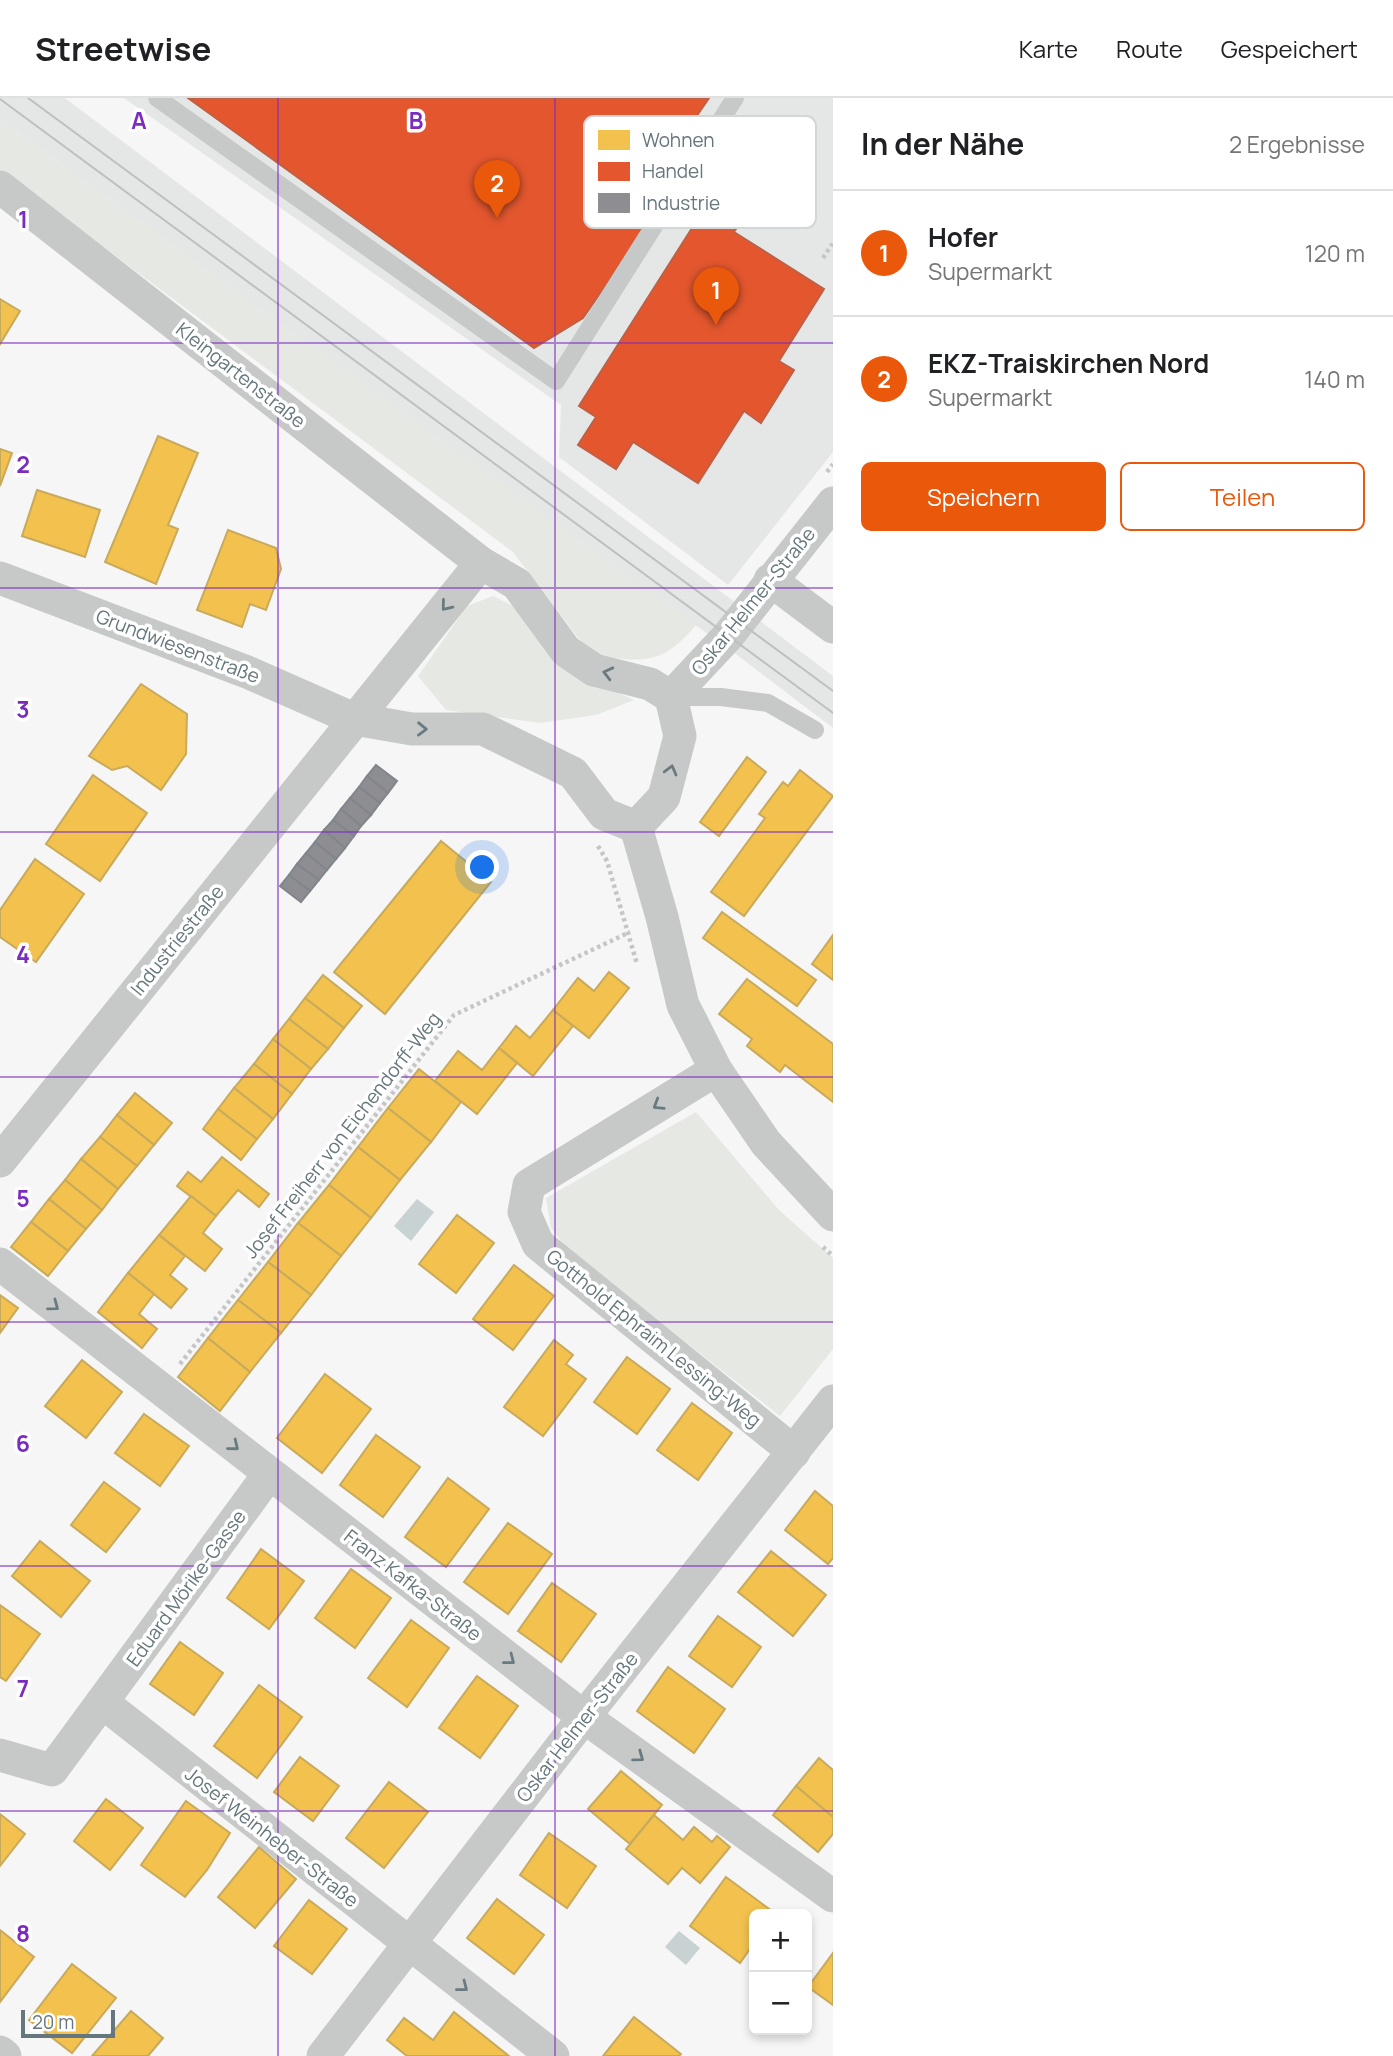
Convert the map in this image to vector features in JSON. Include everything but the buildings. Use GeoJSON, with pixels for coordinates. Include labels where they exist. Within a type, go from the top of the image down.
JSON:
{"type":"FeatureCollection","features":[{"type":"Feature","properties":{"kind":"street","name":"Kleingartenstraße"},"geometry":{"type":"LineString","coordinates":[[0,187],[481,563]]}},
{"type":"Feature","properties":{"kind":"street","name":"Oskar Helmer-Straße"},"geometry":{"type":"LineString","coordinates":[[671,697],[728,636],[769,580],[833,503]]}},
{"type":"Feature","properties":{"kind":"street"},"geometry":{"type":"LineString","coordinates":[[481,563],[517,584],[566,651],[594,670],[650,684],[671,697],[680,736],[664,797],[636,827]]}},
{"type":"Feature","properties":{"kind":"street","name":"Industriestraße"},"geometry":{"type":"LineString","coordinates":[[0,1161],[481,563]]}},
{"type":"Feature","properties":{"kind":"street","name":"Grundwiesenstraße"},"geometry":{"type":"LineString","coordinates":[[1,579],[247,672],[354,719]]}},
{"type":"Feature","properties":{"kind":"street"},"geometry":{"type":"LineString","coordinates":[[769,580],[833,627]]}},
{"type":"Feature","properties":{"kind":"street"},"geometry":{"type":"LineString","coordinates":[[354,719],[412,729],[483,729],[573,773],[604,814],[636,827]]}},
{"type":"Feature","properties":{"kind":"street"},"geometry":{"type":"LineString","coordinates":[[636,827],[683,1004],[716,1070],[766,1143],[833,1215]]}},
{"type":"Feature","properties":{"kind":"street","name":"Gotthold Ephraim Lessing-Weg"},"geometry":{"type":"LineString","coordinates":[[716,1070],[529,1185],[523,1212],[538,1244],[794,1452]]}},
{"type":"Feature","properties":{"kind":"street","name":"Franz Kafka-Straße"},"geometry":{"type":"LineString","coordinates":[[0,1264],[162,1387],[269,1474],[584,1717],[833,1896]]}},
{"type":"Feature","properties":{"kind":"street","name":"Oskar Helmer-Straße"},"geometry":{"type":"LineString","coordinates":[[323,2056],[584,1717],[833,1401]]}},
{"type":"Feature","properties":{"kind":"street","name":"Eduard Mörike-Gasse"},"geometry":{"type":"LineString","coordinates":[[102,1702],[269,1474]]}},
{"type":"Feature","properties":{"kind":"street"},"geometry":{"type":"LineString","coordinates":[[0,1755],[52,1770],[102,1702]]}},
{"type":"Feature","properties":{"kind":"street","name":"Josef Weinheber-Straße"},"geometry":{"type":"LineString","coordinates":[[102,1702],[554,2056]]}},
{"type":"Feature","properties":{"kind":"street"},"geometry":{"type":"LineString","coordinates":[[0,2052],[5,2056]]}},
{"type":"Feature","properties":{"kind":"lane"},"geometry":{"type":"LineString","coordinates":[[157,98],[556,381],[653,228]]}},
{"type":"Feature","properties":{"kind":"lane"},"geometry":{"type":"LineString","coordinates":[[724,116],[735,98]]}},
{"type":"Feature","properties":{"kind":"lane"},"geometry":{"type":"LineString","coordinates":[[671,697],[721,696],[768,703],[815,730]]}},
{"type":"Feature","properties":{"kind":"path"},"geometry":{"type":"LineString","coordinates":[[823,258],[833,243]]}},
{"type":"Feature","properties":{"kind":"path","name":"Josef Freiherr von Eichendorff-Weg"},"geometry":{"type":"LineString","coordinates":[[162,1387],[454,1015],[662,917]]}},
{"type":"Feature","properties":{"kind":"shaded area"},"geometry":{"type":"Polygon","coordinates":[[[0,98],[65,98],[833,676],[833,728],[745,661],[0,120],[0,98]]]}},
{"type":"Feature","properties":{"kind":"shaded area"},"geometry":{"type":"Polygon","coordinates":[[[124,98],[833,98],[833,452],[728,585],[559,457],[561,405],[124,98]]]}},
{"type":"Feature","properties":{"kind":"shaded area"},"geometry":{"type":"Polygon","coordinates":[[[0,120],[696,625],[684,639],[661,655],[638,659],[592,656],[513,552],[0,170],[0,120]]]}},
{"type":"Feature","properties":{"kind":"shaded area"},"geometry":{"type":"Polygon","coordinates":[[[493,596],[518,608],[556,665],[634,700],[596,715],[540,723],[446,710],[418,676],[467,606],[493,596]]]}},
{"type":"Feature","properties":{"kind":"shaded area"},"geometry":{"type":"Polygon","coordinates":[[[696,1112],[779,1210],[833,1258],[833,1349],[780,1416],[569,1251],[551,1228],[546,1198],[696,1112]]]}},
{"type":"Feature","properties":{"kind":"shaded area"},"geometry":{"type":"Polygon","coordinates":[[[417,1199],[434,1212],[411,1241],[394,1226],[417,1199]]]}},
{"type":"Feature","properties":{"kind":"shaded area"},"geometry":{"type":"Polygon","coordinates":[[[679,1931],[700,1948],[686,1965],[665,1947],[679,1931]]]}},
{"type":"Feature","properties":{"kind":"tram line"},"geometry":{"type":"LineString","coordinates":[[28,98],[833,691]]}},
{"type":"Feature","properties":{"kind":"tram line"},"geometry":{"type":"LineString","coordinates":[[0,99],[833,713]]}},
{"type":"Feature","properties":{"kind":"place","name":"EKZ-Traiskirchen Nord"},"geometry":{"type":"Point","coordinates":[497,218]}},
{"type":"Feature","properties":{"kind":"place","name":"Hofer"},"geometry":{"type":"Point","coordinates":[716,325]}}]}
